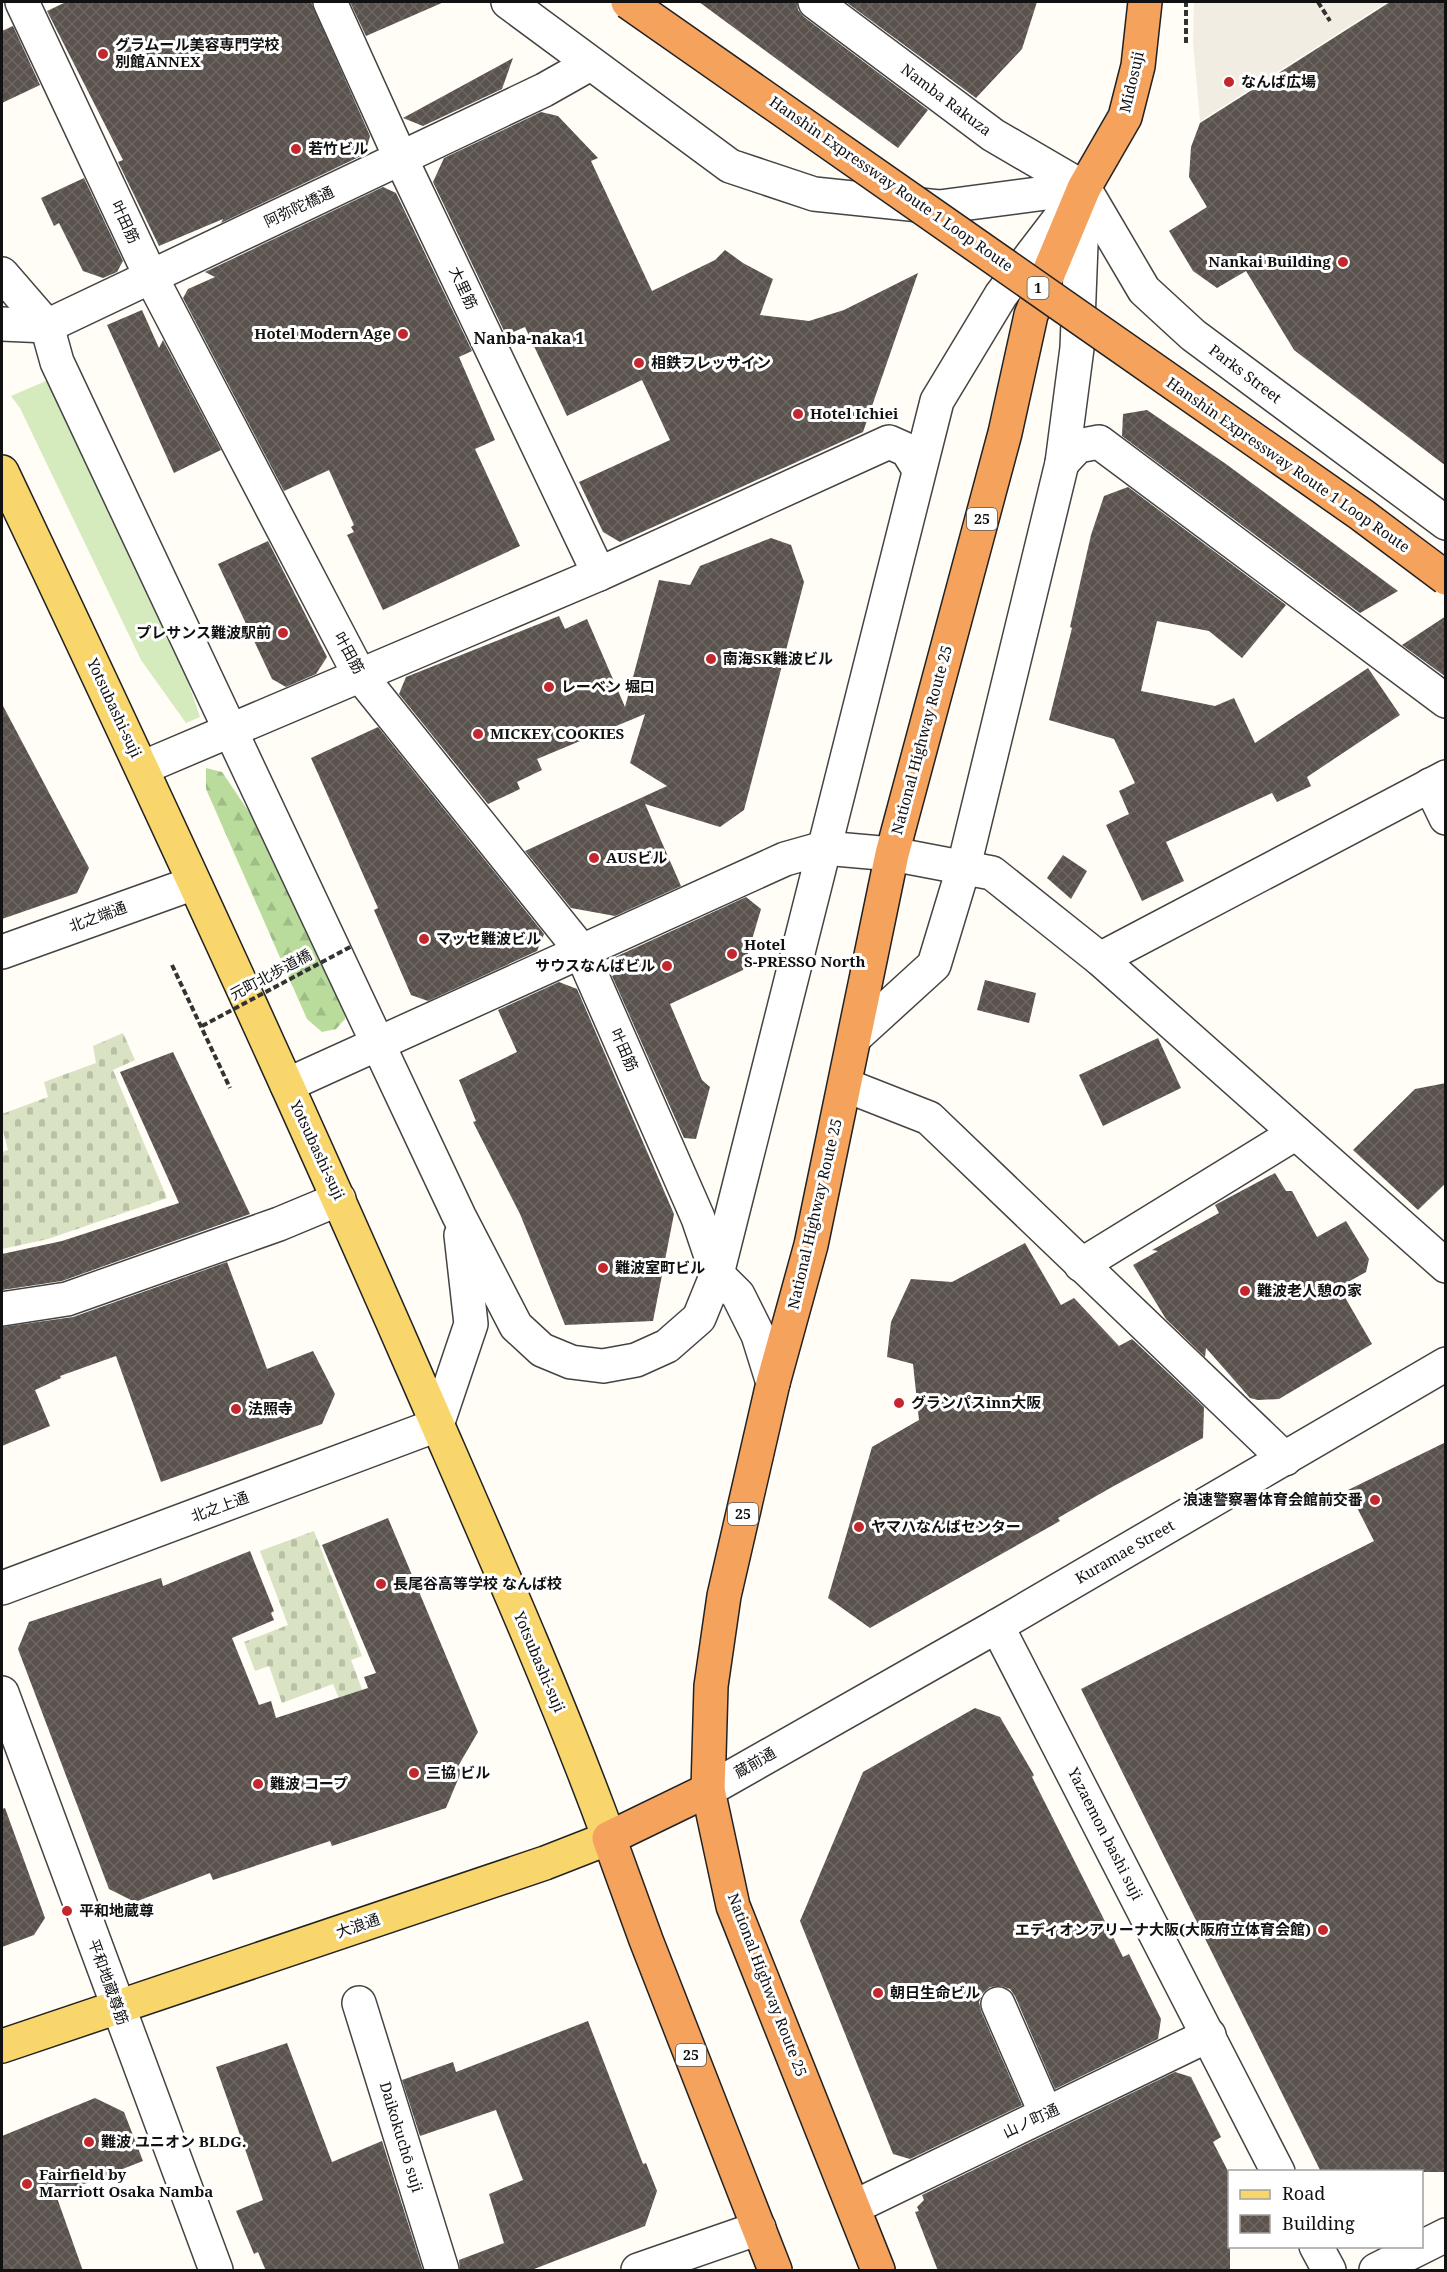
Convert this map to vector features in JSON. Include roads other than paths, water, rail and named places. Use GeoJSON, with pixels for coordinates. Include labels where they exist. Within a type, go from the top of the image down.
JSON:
{"type":"FeatureCollection","features":[{"type":"Feature","properties":{"kind":"highway","name":"Hanshin Expressway Route 1 Loop Route"},"geometry":{"type":"LineString","coordinates":[[628,2],[1362,515],[1446,578]]}},
{"type":"Feature","properties":{"kind":"highway","name":"Midosuji"},"geometry":{"type":"LineString","coordinates":[[1084,188],[1125,117],[1137,66],[1144,2]]}},
{"type":"Feature","properties":{"kind":"highway","name":"National Highway Route 25"},"geometry":{"type":"LineString","coordinates":[[878,2271],[733,1906],[708,1790],[711,1686],[724,1596],[773,1383],[811,1245],[892,854],[1005,433],[1031,315],[1084,188]]}},
{"type":"Feature","properties":{"kind":"highway","name":"大浪通"},"geometry":{"type":"LineString","coordinates":[[609,1838],[708,1790]]}},
{"type":"Feature","properties":{"kind":"highway","name":"25"},"geometry":{"type":"LineString","coordinates":[[609,1838],[646,1940],[775,2271]]}},
{"type":"Feature","properties":{"kind":"main road","name":"Yotsubashi-suji"},"geometry":{"type":"LineString","coordinates":[[2,472],[142,768],[339,1199],[573,1738],[609,1838]]}},
{"type":"Feature","properties":{"kind":"main road","name":"大浪通"},"geometry":{"type":"LineString","coordinates":[[2,2046],[545,1863],[609,1838]]}},
{"type":"Feature","properties":{"kind":"street","name":"叶田筋"},"geometry":{"type":"LineString","coordinates":[[22,2],[151,277],[359,674],[580,950],[698,1218],[717,1274]]}},
{"type":"Feature","properties":{"kind":"street","name":"大里筋"},"geometry":{"type":"LineString","coordinates":[[330,2],[401,159],[599,574]]}},
{"type":"Feature","properties":{"kind":"street"},"geometry":{"type":"LineString","coordinates":[[508,2],[730,166],[814,194],[939,207],[1084,188]]}},
{"type":"Feature","properties":{"kind":"street","name":"Namba Rakuza"},"geometry":{"type":"LineString","coordinates":[[815,2],[993,135],[1084,188]]}},
{"type":"Feature","properties":{"kind":"street","name":"阿弥陀橋通"},"geometry":{"type":"LineString","coordinates":[[2,324],[47,326],[401,159],[544,90],[590,64]]}},
{"type":"Feature","properties":{"kind":"street"},"geometry":{"type":"LineString","coordinates":[[855,1037],[934,965],[964,866],[1062,463],[1077,348],[1084,188]]}},
{"type":"Feature","properties":{"kind":"street"},"geometry":{"type":"LineString","coordinates":[[2,274],[47,326],[57,362],[230,732],[459,1216],[516,1326],[542,1350],[571,1362],[603,1366],[636,1360],[667,1346],[699,1318],[717,1274],[918,468],[937,401],[1001,295],[1084,188]]}},
{"type":"Feature","properties":{"kind":"street","name":"Parks Street"},"geometry":{"type":"LineString","coordinates":[[1084,188],[1144,290],[1193,335],[1446,523]]}},
{"type":"Feature","properties":{"kind":"street"},"geometry":{"type":"LineString","coordinates":[[142,768],[599,574],[889,442],[907,450],[918,468]]}},
{"type":"Feature","properties":{"kind":"street"},"geometry":{"type":"LineString","coordinates":[[1062,463],[1078,446],[1099,442],[1446,701]]}},
{"type":"Feature","properties":{"kind":"street"},"geometry":{"type":"LineString","coordinates":[[1100,958],[1438,781],[1446,818]]}},
{"type":"Feature","properties":{"kind":"street"},"geometry":{"type":"LineString","coordinates":[[286,1084],[785,859],[824,848],[892,854],[992,873],[1100,958],[1446,1266]]}},
{"type":"Feature","properties":{"kind":"street","name":"北之端通"},"geometry":{"type":"LineString","coordinates":[[2,952],[194,883]]}},
{"type":"Feature","properties":{"kind":"street"},"geometry":{"type":"LineString","coordinates":[[845,1085],[929,1118],[1285,1459]]}},
{"type":"Feature","properties":{"kind":"street"},"geometry":{"type":"LineString","coordinates":[[1081,1265],[1296,1133]]}},
{"type":"Feature","properties":{"kind":"street"},"geometry":{"type":"LineString","coordinates":[[2,1309],[67,1299],[279,1224],[339,1199]]}},
{"type":"Feature","properties":{"kind":"street"},"geometry":{"type":"LineString","coordinates":[[437,1425],[471,1324],[459,1216]]}},
{"type":"Feature","properties":{"kind":"street"},"geometry":{"type":"LineString","coordinates":[[717,1274],[738,1295],[758,1335],[773,1383]]}},
{"type":"Feature","properties":{"kind":"street","name":"Kuramae Street"},"geometry":{"type":"LineString","coordinates":[[997,1626],[1446,1364]]}},
{"type":"Feature","properties":{"kind":"street","name":"北之上通"},"geometry":{"type":"LineString","coordinates":[[2,1588],[437,1425]]}},
{"type":"Feature","properties":{"kind":"street","name":"蔵前通"},"geometry":{"type":"LineString","coordinates":[[708,1790],[997,1626]]}},
{"type":"Feature","properties":{"kind":"street","name":"Yazaemon bashi suji"},"geometry":{"type":"LineString","coordinates":[[997,1626],[1277,2170]]}},
{"type":"Feature","properties":{"kind":"street","name":"平和地蔵尊筋"},"geometry":{"type":"LineString","coordinates":[[2,1693],[216,2271]]}},
{"type":"Feature","properties":{"kind":"street","name":"Daikokuchō suji"},"geometry":{"type":"LineString","coordinates":[[359,2003],[442,2271]]}},
{"type":"Feature","properties":{"kind":"street"},"geometry":{"type":"LineString","coordinates":[[998,2004],[1046,2114]]}},
{"type":"Feature","properties":{"kind":"street","name":"山ノ町通"},"geometry":{"type":"LineString","coordinates":[[854,2207],[1209,2035]]}},
{"type":"Feature","properties":{"kind":"street"},"geometry":{"type":"LineString","coordinates":[[638,2271],[759,2228]]}},
{"type":"Feature","properties":{"kind":"street"},"geometry":{"type":"LineString","coordinates":[[1423,2247],[1446,2235]]}},
{"type":"Feature","properties":{"kind":"street"},"geometry":{"type":"LineString","coordinates":[[1317,2248],[1329,2271]]}},
{"type":"Feature","properties":{"kind":"street"},"geometry":{"type":"LineString","coordinates":[[1376,2271],[1421,2248]]}},
{"type":"Feature","properties":{"kind":"place","name":"グラムール美容専門学校 別館ANNEX"},"geometry":{"type":"Point","coordinates":[103,54]}},
{"type":"Feature","properties":{"kind":"place","name":"なんば広場"},"geometry":{"type":"Point","coordinates":[1229,82]}},
{"type":"Feature","properties":{"kind":"place","name":"若竹ビル"},"geometry":{"type":"Point","coordinates":[296,149]}},
{"type":"Feature","properties":{"kind":"place","name":"Nankai Building"},"geometry":{"type":"Point","coordinates":[1343,262]}},
{"type":"Feature","properties":{"kind":"place","name":"Hotel Modern Age"},"geometry":{"type":"Point","coordinates":[403,334]}},
{"type":"Feature","properties":{"kind":"place","name":"相鉄フレッサイン"},"geometry":{"type":"Point","coordinates":[639,363]}},
{"type":"Feature","properties":{"kind":"place","name":"Hotel Ichiei"},"geometry":{"type":"Point","coordinates":[798,414]}},
{"type":"Feature","properties":{"kind":"place","name":"プレサンス難波駅前"},"geometry":{"type":"Point","coordinates":[283,633]}},
{"type":"Feature","properties":{"kind":"place","name":"南海SK難波ビル"},"geometry":{"type":"Point","coordinates":[711,659]}},
{"type":"Feature","properties":{"kind":"place","name":"レーベン 堀口"},"geometry":{"type":"Point","coordinates":[549,687]}},
{"type":"Feature","properties":{"kind":"place","name":"MICKEY COOKIES"},"geometry":{"type":"Point","coordinates":[478,734]}},
{"type":"Feature","properties":{"kind":"place","name":"AUSビル"},"geometry":{"type":"Point","coordinates":[594,858]}},
{"type":"Feature","properties":{"kind":"place","name":"マッセ難波ビル"},"geometry":{"type":"Point","coordinates":[424,939]}},
{"type":"Feature","properties":{"kind":"place","name":"Hotel S-PRESSO North"},"geometry":{"type":"Point","coordinates":[732,954]}},
{"type":"Feature","properties":{"kind":"place","name":"サウスなんばビル"},"geometry":{"type":"Point","coordinates":[667,966]}},
{"type":"Feature","properties":{"kind":"place","name":"難波室町ビル"},"geometry":{"type":"Point","coordinates":[603,1268]}},
{"type":"Feature","properties":{"kind":"place","name":"難波老人憩の家"},"geometry":{"type":"Point","coordinates":[1245,1291]}},
{"type":"Feature","properties":{"kind":"place","name":"グランパスinn大阪"},"geometry":{"type":"Point","coordinates":[899,1403]}},
{"type":"Feature","properties":{"kind":"place","name":"法照寺"},"geometry":{"type":"Point","coordinates":[236,1409]}},
{"type":"Feature","properties":{"kind":"place","name":"浪速警察署体育会館前交番"},"geometry":{"type":"Point","coordinates":[1375,1500]}},
{"type":"Feature","properties":{"kind":"place","name":"ヤマハなんばセンター"},"geometry":{"type":"Point","coordinates":[859,1527]}},
{"type":"Feature","properties":{"kind":"place","name":"長尾谷高等学校 なんば校"},"geometry":{"type":"Point","coordinates":[381,1584]}},
{"type":"Feature","properties":{"kind":"place","name":"三協 ビル"},"geometry":{"type":"Point","coordinates":[414,1773]}},
{"type":"Feature","properties":{"kind":"place","name":"難波 コープ"},"geometry":{"type":"Point","coordinates":[258,1784]}},
{"type":"Feature","properties":{"kind":"place","name":"平和地蔵尊"},"geometry":{"type":"Point","coordinates":[67,1911]}},
{"type":"Feature","properties":{"kind":"place","name":"エディオンアリーナ大阪(大阪府立体育会館)"},"geometry":{"type":"Point","coordinates":[1323,1930]}},
{"type":"Feature","properties":{"kind":"place","name":"朝日生命ビル"},"geometry":{"type":"Point","coordinates":[878,1993]}},
{"type":"Feature","properties":{"kind":"place","name":"難波 ユニオン BLDG."},"geometry":{"type":"Point","coordinates":[89,2142]}},
{"type":"Feature","properties":{"kind":"place","name":"Fairfield by Marriott Osaka Namba"},"geometry":{"type":"Point","coordinates":[27,2184]}},
{"type":"Feature","properties":{"kind":"district","name":"Nanba-naka 1"},"geometry":{"type":"Point","coordinates":[529,338]}}]}
